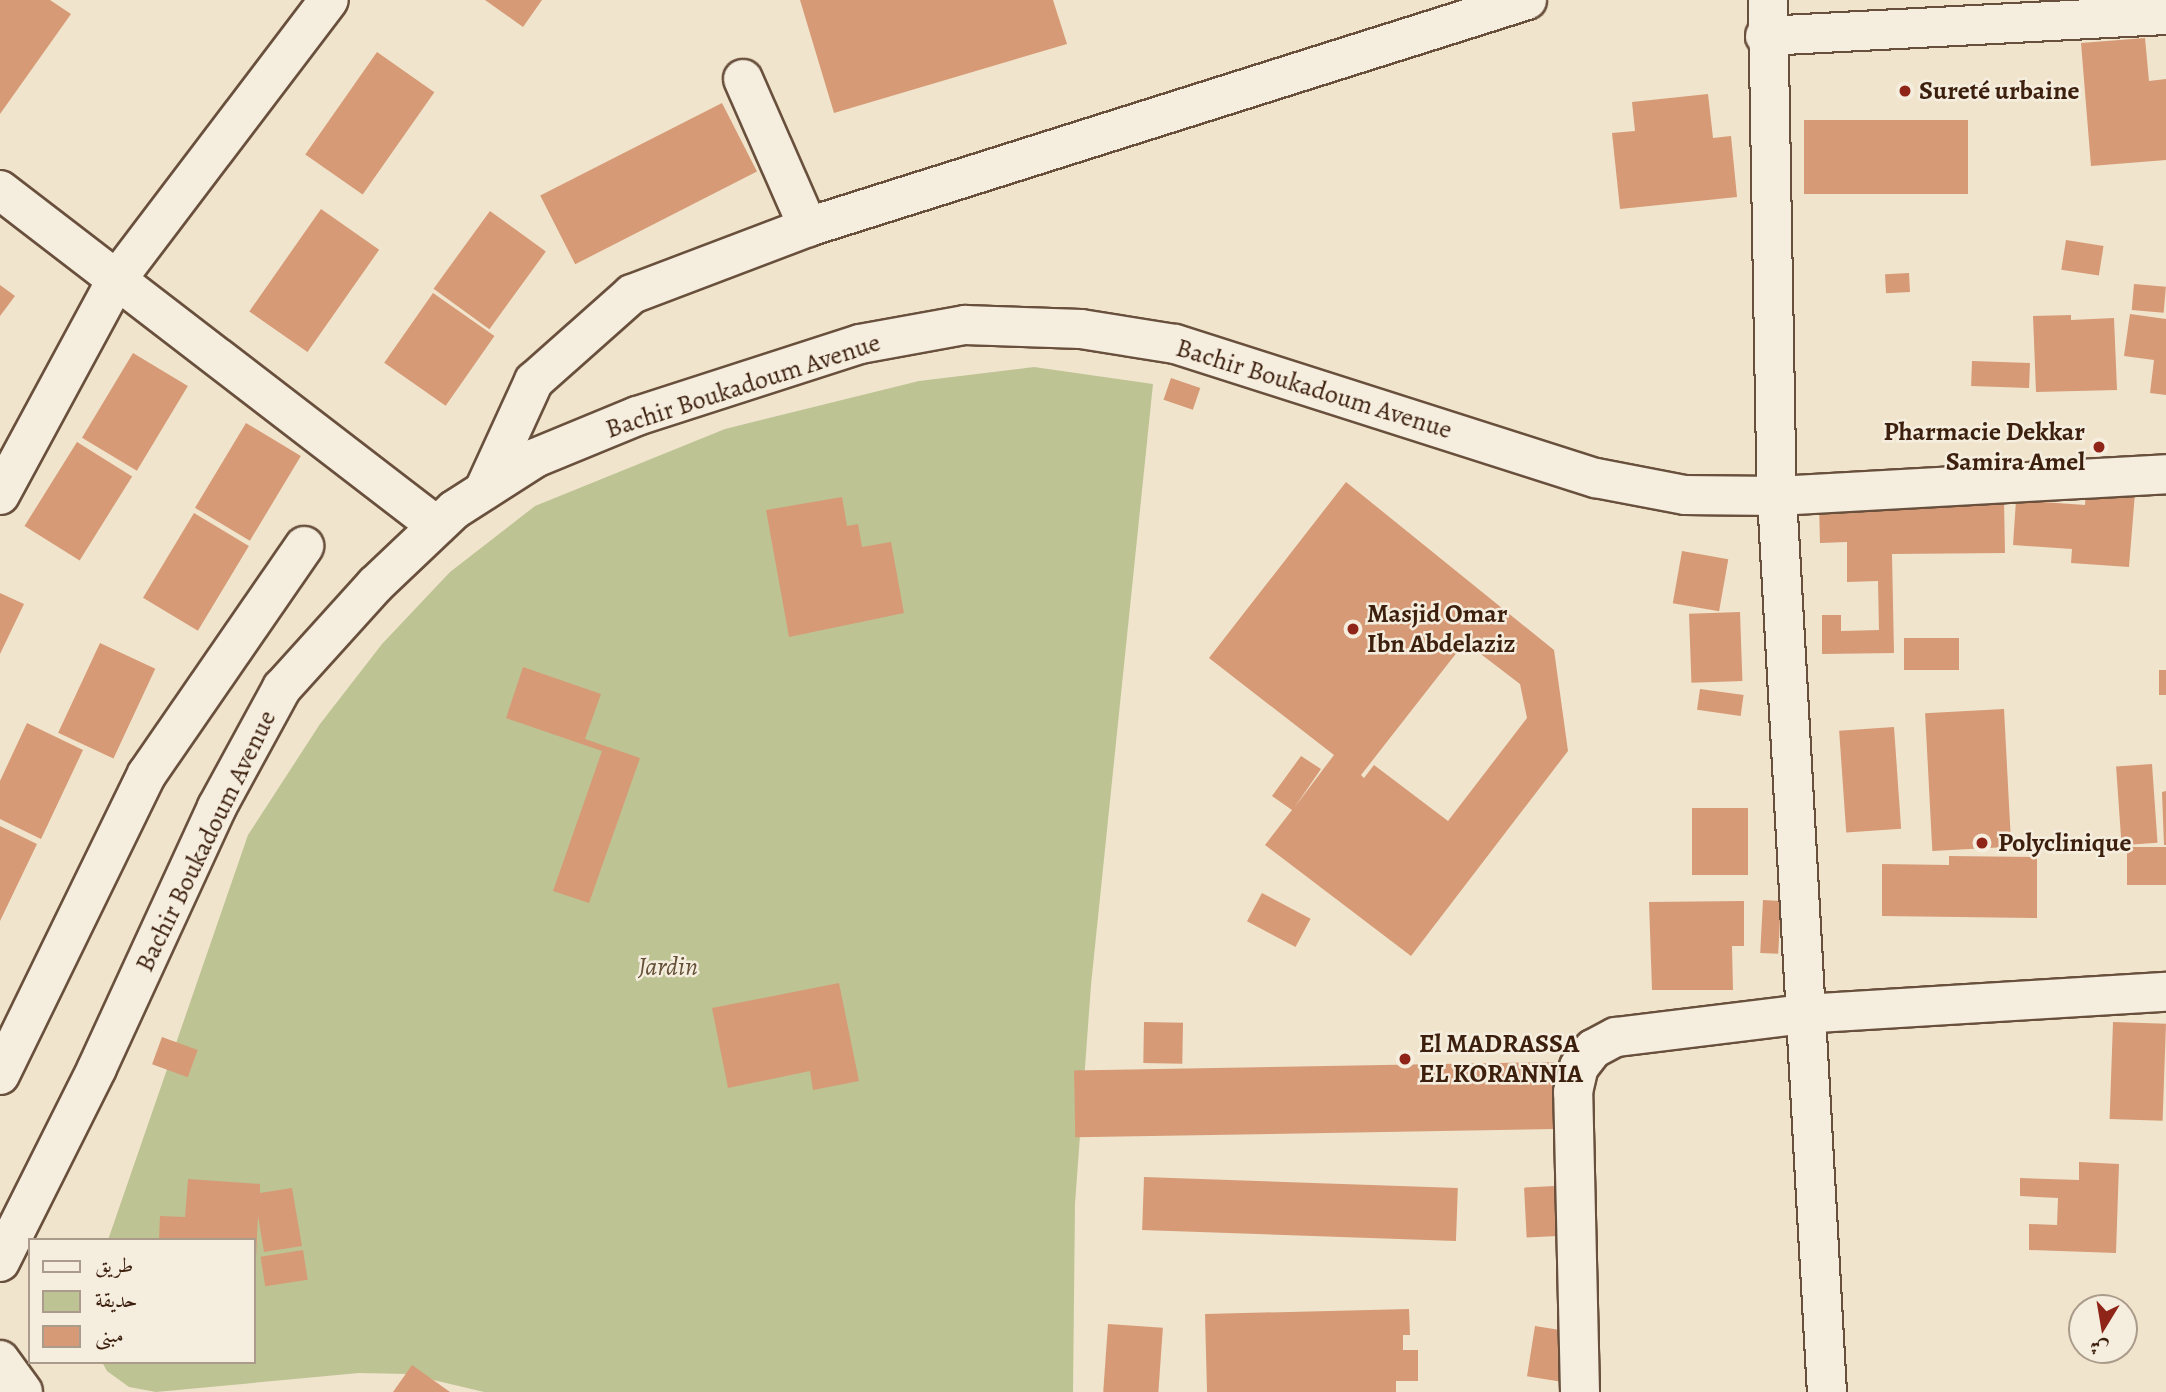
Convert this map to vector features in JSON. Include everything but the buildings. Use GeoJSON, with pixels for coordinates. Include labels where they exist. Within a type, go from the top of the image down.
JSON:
{"type":"FeatureCollection","features":[{"type":"Feature","properties":{"kind":"street"},"geometry":{"type":"LineString","coordinates":[[0,495],[117,279],[329,0]]}},
{"type":"Feature","properties":{"kind":"street"},"geometry":{"type":"LineString","coordinates":[[484,490],[534,381],[632,294],[808,227],[1527,0]]}},
{"type":"Feature","properties":{"kind":"street"},"geometry":{"type":"LineString","coordinates":[[1827,1392],[1803,1014],[1777,496],[1767,18],[2166,15]]}},
{"type":"Feature","properties":{"kind":"street"},"geometry":{"type":"LineString","coordinates":[[743,79],[808,227]]}},
{"type":"Feature","properties":{"kind":"street"},"geometry":{"type":"LineString","coordinates":[[0,190],[437,526]]}},
{"type":"Feature","properties":{"kind":"street","name":"Bachir Boukadoum Avenue"},"geometry":{"type":"LineString","coordinates":[[0,1262],[97,1069],[217,807],[282,688],[374,585],[437,526],[484,490],[535,458],[637,416],[860,344],[965,325],[1082,329],[1175,344],[1596,478],[1685,495],[1777,496],[2166,474]]}},
{"type":"Feature","properties":{"kind":"street"},"geometry":{"type":"LineString","coordinates":[[0,1075],[147,774],[304,546]]}},
{"type":"Feature","properties":{"kind":"street"},"geometry":{"type":"LineString","coordinates":[[1580,1392],[1573,1092],[1579,1067],[1592,1049],[1616,1037],[1803,1014],[2166,992]]}},
{"type":"Feature","properties":{"kind":"street"},"geometry":{"type":"LineString","coordinates":[[0,1360],[23,1392]]}},
{"type":"Feature","properties":{"kind":"green space","name":"Jardin"},"geometry":{"type":"Polygon","coordinates":[[[1034,367],[1153,384],[1091,985],[1075,1204],[1073,1392],[484,1392],[408,1374],[359,1373],[156,1392],[129,1387],[107,1371],[103,1364],[256,1364],[256,1238],[109,1238],[248,835],[320,724],[382,644],[450,572],[535,506],[725,429],[919,381],[1034,367]]]}},
{"type":"Feature","properties":{"kind":"place","name":"Sureté urbaine"},"geometry":{"type":"Point","coordinates":[1905,91]}},
{"type":"Feature","properties":{"kind":"place","name":"Pharmacie Dekkar Samira Amel"},"geometry":{"type":"Point","coordinates":[2099,447]}},
{"type":"Feature","properties":{"kind":"place","name":"Masjid Omar Ibn Abdelaziz"},"geometry":{"type":"Point","coordinates":[1353,629]}},
{"type":"Feature","properties":{"kind":"place","name":"Polyclinique"},"geometry":{"type":"Point","coordinates":[1982,843]}},
{"type":"Feature","properties":{"kind":"place","name":"El MADRASSA EL KORANNIA"},"geometry":{"type":"Point","coordinates":[1405,1059]}}]}
